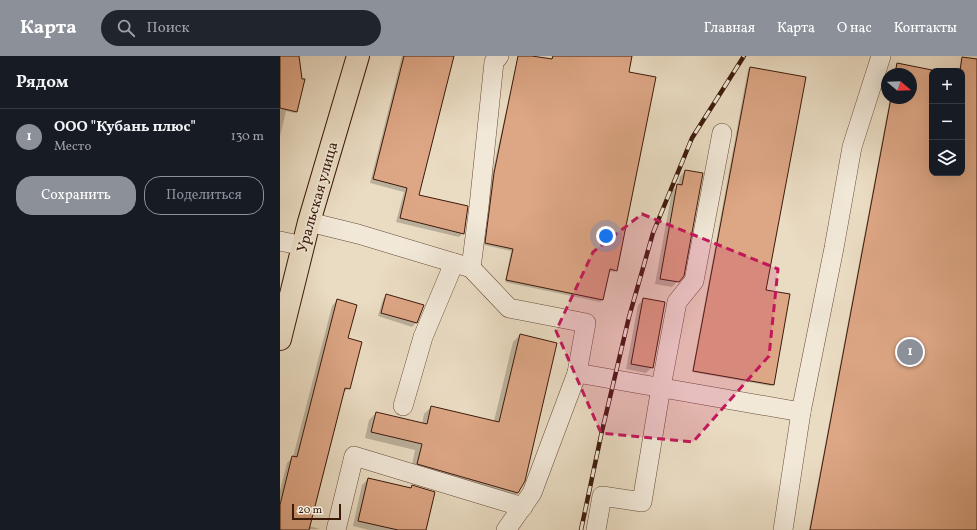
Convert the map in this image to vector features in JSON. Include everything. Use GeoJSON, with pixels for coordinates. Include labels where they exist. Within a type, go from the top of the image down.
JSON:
{"type":"FeatureCollection","features":[{"type":"Feature","properties":{"kind":"main road","name":"Уральская улица"},"geometry":{"type":"LineString","coordinates":[[280,323],[289,243],[304,221],[352,56]]}},
{"type":"Feature","properties":{"kind":"main road","name":"Уральская улица"},"geometry":{"type":"LineString","coordinates":[[280,339],[309,222],[358,56]]}},
{"type":"Feature","properties":{"kind":"lane"},"geometry":{"type":"LineString","coordinates":[[403,406],[423,337],[463,266],[479,206],[494,62],[499,56]]}},
{"type":"Feature","properties":{"kind":"lane"},"geometry":{"type":"LineString","coordinates":[[782,530],[801,412],[834,248],[852,147],[881,56]]}},
{"type":"Feature","properties":{"kind":"lane"},"geometry":{"type":"LineString","coordinates":[[596,530],[602,496],[642,502],[660,387],[676,302],[694,281],[722,133]]}},
{"type":"Feature","properties":{"kind":"lane"},"geometry":{"type":"LineString","coordinates":[[309,222],[358,234],[463,266],[509,308],[586,323],[577,373],[532,493],[506,530]]}},
{"type":"Feature","properties":{"kind":"lane"},"geometry":{"type":"LineString","coordinates":[[577,373],[801,412]]}},
{"type":"Feature","properties":{"kind":"lane"},"geometry":{"type":"LineString","coordinates":[[336,530],[354,456],[523,507]]}},
{"type":"Feature","properties":{"kind":"highlighted area"},"geometry":{"type":"Polygon","coordinates":[[[642,214],[778,269],[769,356],[693,442],[601,433],[556,331],[593,252],[642,214]]]}},
{"type":"Feature","properties":{"kind":"building"},"geometry":{"type":"Polygon","coordinates":[[[280,56],[299,56],[302,79],[305,79],[297,112],[280,108],[280,56]]]}},
{"type":"Feature","properties":{"kind":"building"},"geometry":{"type":"Polygon","coordinates":[[[404,56],[454,56],[419,195],[468,206],[464,234],[400,218],[407,188],[373,179],[404,56]]]}},
{"type":"Feature","properties":{"kind":"building"},"geometry":{"type":"Polygon","coordinates":[[[518,56],[532,56],[552,59],[553,56],[632,56],[629,72],[656,77],[617,271],[610,269],[603,300],[506,280],[513,249],[485,243],[494,173],[518,56]]]}},
{"type":"Feature","properties":{"kind":"building"},"geometry":{"type":"Polygon","coordinates":[[[962,57],[977,59],[977,530],[810,530],[890,104],[917,104],[917,68],[896,68],[897,63],[929,69],[929,176],[965,176],[965,68],[960,68],[962,57]]]}},
{"type":"Feature","properties":{"kind":"building"},"geometry":{"type":"Polygon","coordinates":[[[750,67],[806,77],[766,290],[790,294],[774,385],[693,371],[750,67]]]}},
{"type":"Feature","properties":{"kind":"building"},"geometry":{"type":"Polygon","coordinates":[[[685,170],[703,173],[684,276],[679,282],[660,279],[677,184],[682,185],[685,170]]]}},
{"type":"Feature","properties":{"kind":"building"},"geometry":{"type":"Polygon","coordinates":[[[386,294],[424,305],[417,323],[381,313],[386,294]]]}},
{"type":"Feature","properties":{"kind":"building"},"geometry":{"type":"Polygon","coordinates":[[[643,298],[665,302],[653,368],[631,364],[643,298]]]}},
{"type":"Feature","properties":{"kind":"building"},"geometry":{"type":"Polygon","coordinates":[[[337,299],[357,305],[348,338],[362,342],[350,389],[345,388],[309,530],[280,530],[280,505],[292,456],[297,457],[337,299]]]}},
{"type":"Feature","properties":{"kind":"building"},"geometry":{"type":"Polygon","coordinates":[[[520,334],[557,343],[525,481],[518,493],[417,464],[422,444],[371,432],[376,412],[427,424],[431,406],[499,422],[520,334]]]}},
{"type":"Feature","properties":{"kind":"building"},"geometry":{"type":"Polygon","coordinates":[[[368,478],[411,488],[412,485],[435,492],[426,530],[398,530],[358,521],[368,478]]]}},
{"type":"Feature","properties":{"kind":"railway"},"geometry":{"type":"LineString","coordinates":[[581,530],[602,431],[629,317],[653,233],[692,138],[744,56]]}},
{"type":"Feature","properties":{"kind":"place","name":"ООО \"Кубань плюс\""},"geometry":{"type":"Point","coordinates":[910,352]}}]}
